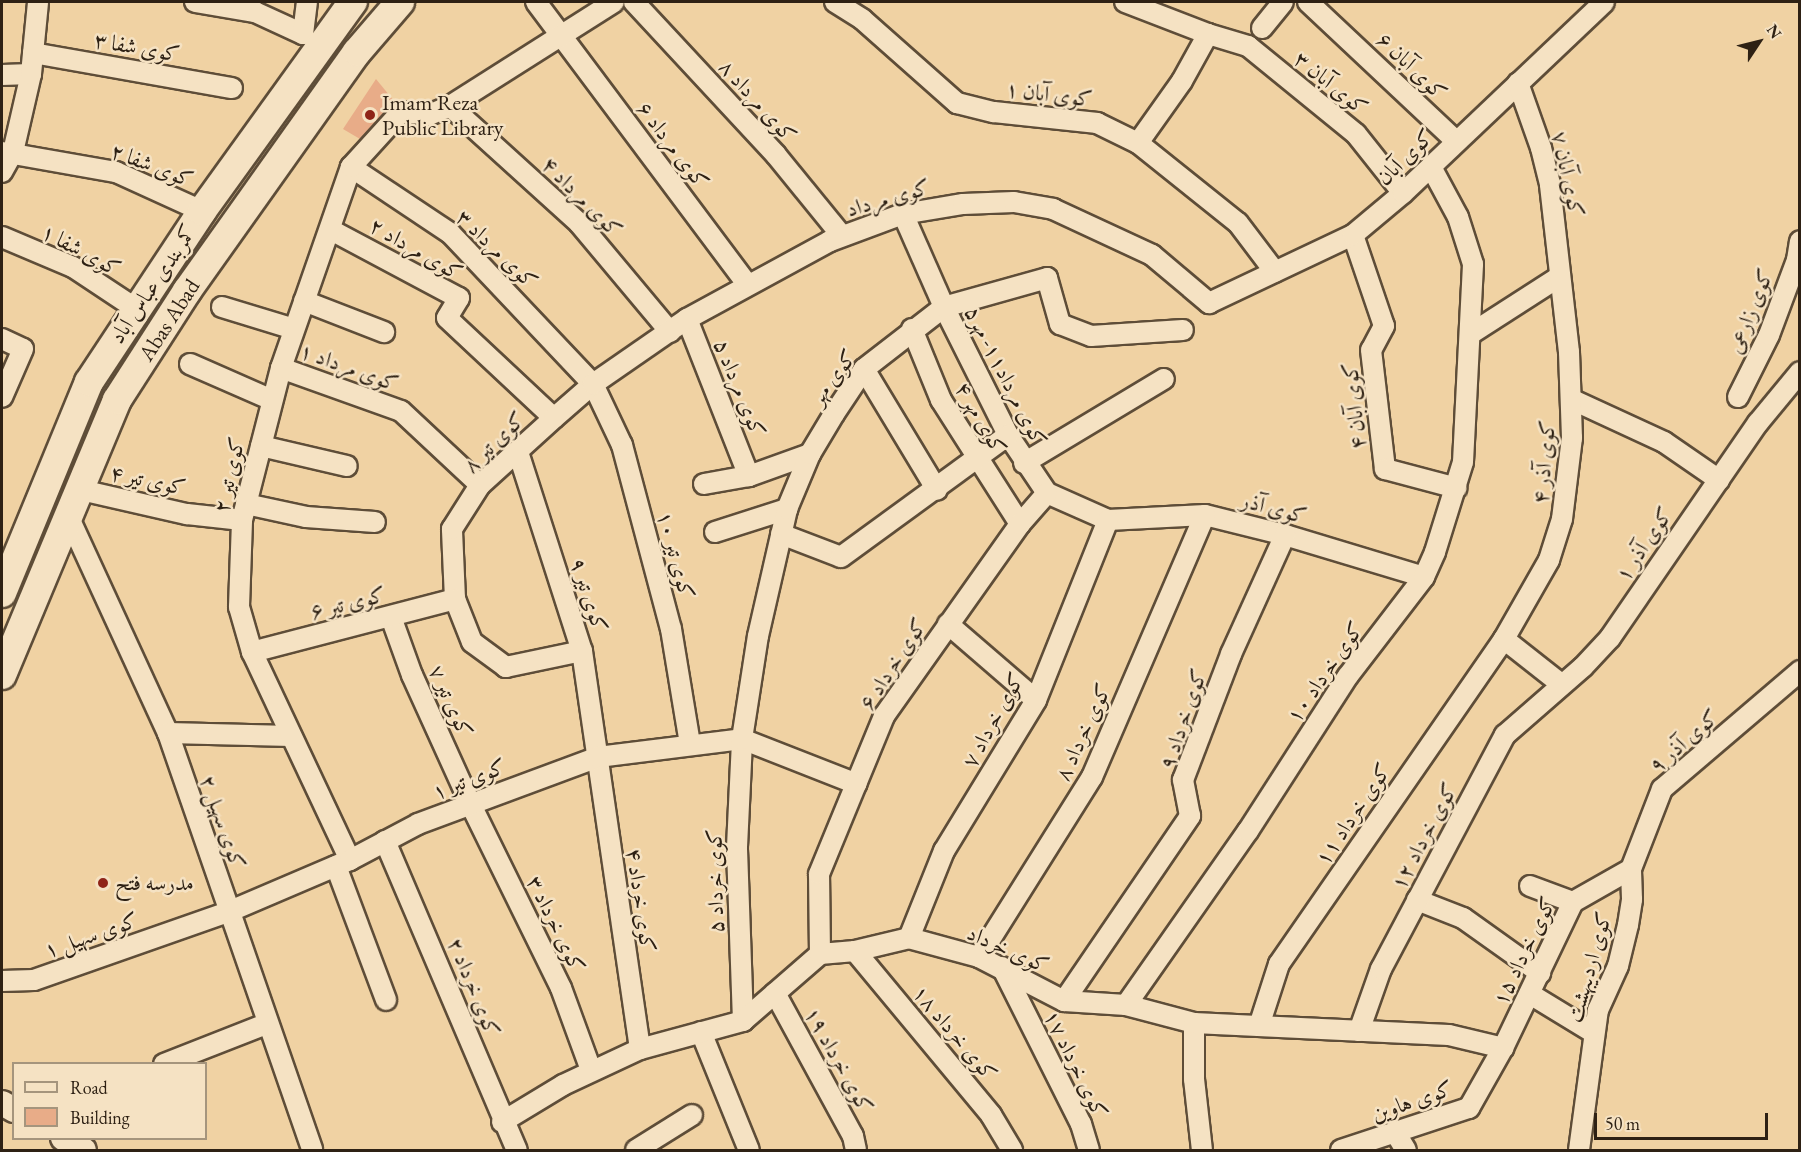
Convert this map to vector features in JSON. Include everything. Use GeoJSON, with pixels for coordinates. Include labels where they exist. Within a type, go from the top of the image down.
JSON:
{"type":"FeatureCollection","features":[{"type":"Feature","properties":{"kind":"main road","name":"کمربندی عباس آباد"},"geometry":{"type":"LineString","coordinates":[[2,593],[89,382],[135,308],[202,211],[353,2]]}},
{"type":"Feature","properties":{"kind":"main road","name":"Abas Abad"},"geometry":{"type":"LineString","coordinates":[[2,675],[117,400],[187,291],[357,52],[400,2]]}},
{"type":"Feature","properties":{"kind":"street"},"geometry":{"type":"LineString","coordinates":[[2,172],[32,74],[38,2]]}},
{"type":"Feature","properties":{"kind":"street"},"geometry":{"type":"LineString","coordinates":[[195,2],[255,12],[303,34],[307,2]]}},
{"type":"Feature","properties":{"kind":"street","name":"کوی مرداد ۶"},"geometry":{"type":"LineString","coordinates":[[536,2],[747,284]]}},
{"type":"Feature","properties":{"kind":"street"},"geometry":{"type":"LineString","coordinates":[[450,106],[614,2]]}},
{"type":"Feature","properties":{"kind":"street","name":"کوی مرداد ۸"},"geometry":{"type":"LineString","coordinates":[[634,2],[776,155],[842,236]]}},
{"type":"Feature","properties":{"kind":"street","name":"کوی آبان ۱"},"geometry":{"type":"LineString","coordinates":[[835,2],[862,19],[957,103],[994,112],[1096,123],[1138,143],[1238,223],[1275,272]]}},
{"type":"Feature","properties":{"kind":"street","name":"کوی آبان ۳"},"geometry":{"type":"LineString","coordinates":[[1125,2],[1209,34],[1248,46],[1356,134],[1403,194]]}},
{"type":"Feature","properties":{"kind":"street"},"geometry":{"type":"LineString","coordinates":[[1262,28],[1283,2]]}},
{"type":"Feature","properties":{"kind":"street","name":"کوی آبان ۶"},"geometry":{"type":"LineString","coordinates":[[1308,2],[1456,141]]}},
{"type":"Feature","properties":{"kind":"street","name":"کوی آبان"},"geometry":{"type":"LineString","coordinates":[[1209,303],[1353,235],[1403,194],[1604,2]]}},
{"type":"Feature","properties":{"kind":"street"},"geometry":{"type":"LineString","coordinates":[[1138,143],[1182,81],[1209,34]]}},
{"type":"Feature","properties":{"kind":"street","name":"کوی شفا ۳"},"geometry":{"type":"LineString","coordinates":[[33,53],[232,88]]}},
{"type":"Feature","properties":{"kind":"street"},"geometry":{"type":"LineString","coordinates":[[2,75],[32,74]]}},
{"type":"Feature","properties":{"kind":"street","name":"کوی آبان ۷"},"geometry":{"type":"LineString","coordinates":[[1518,83],[1548,176],[1559,277]]}},
{"type":"Feature","properties":{"kind":"street","name":"کوی تیر ۲"},"geometry":{"type":"LineString","coordinates":[[386,1000],[343,863],[291,736],[252,652],[239,607],[244,512],[281,368],[331,230],[351,167],[401,112],[429,115],[450,106]]}},
{"type":"Feature","properties":{"kind":"street","name":"کوی مرداد ۴"},"geometry":{"type":"LineString","coordinates":[[450,106],[579,223],[669,332]]}},
{"type":"Feature","properties":{"kind":"street","name":"کوی شفا ۲"},"geometry":{"type":"LineString","coordinates":[[7,152],[116,172],[202,211]]}},
{"type":"Feature","properties":{"kind":"street","name":"کوی مرداد ۳"},"geometry":{"type":"LineString","coordinates":[[351,167],[450,233],[593,384]]}},
{"type":"Feature","properties":{"kind":"street","name":"کوی خرداد ۱۰"},"geometry":{"type":"LineString","coordinates":[[1126,1005],[1248,831],[1348,676],[1424,577],[1457,488],[1463,462],[1472,333],[1473,264],[1458,217],[1431,167]]}},
{"type":"Feature","properties":{"kind":"street","name":"کوی مرداد"},"geometry":{"type":"LineString","coordinates":[[593,384],[687,319],[747,284],[842,236],[903,214],[983,203],[1014,202],[1053,209],[1152,255],[1209,303]]}},
{"type":"Feature","properties":{"kind":"street","name":"کوی مرداد۱۱- مهر۵"},"geometry":{"type":"LineString","coordinates":[[903,214],[944,307],[1024,463],[1047,493],[1108,520]]}},
{"type":"Feature","properties":{"kind":"street","name":"کوی مرداد ۲"},"geometry":{"type":"LineString","coordinates":[[331,230],[459,298],[447,318],[554,418]]}},
{"type":"Feature","properties":{"kind":"street","name":"کوی آبان ۴"},"geometry":{"type":"LineString","coordinates":[[1353,235],[1384,326],[1371,350],[1385,469],[1457,488]]}},
{"type":"Feature","properties":{"kind":"street","name":"کوی شفا ۱"},"geometry":{"type":"LineString","coordinates":[[2,237],[73,267],[135,308]]}},
{"type":"Feature","properties":{"kind":"street","name":"کوی زارعی"},"geometry":{"type":"LineString","coordinates":[[1738,398],[1769,335],[1797,260],[1800,241]]}},
{"type":"Feature","properties":{"kind":"street"},"geometry":{"type":"LineString","coordinates":[[1472,333],[1559,277]]}},
{"type":"Feature","properties":{"kind":"street","name":"کوی آذر ۴"},"geometry":{"type":"LineString","coordinates":[[1504,639],[1534,590],[1562,519],[1570,467],[1573,400],[1559,277]]}},
{"type":"Feature","properties":{"kind":"street","name":"کوی مهر"},"geometry":{"type":"LineString","coordinates":[[742,740],[758,636],[787,509],[810,454],[864,369],[912,329],[944,307],[1047,278],[1060,324],[1091,336],[1183,330]]}},
{"type":"Feature","properties":{"kind":"street"},"geometry":{"type":"LineString","coordinates":[[304,302],[384,332]]}},
{"type":"Feature","properties":{"kind":"street"},"geometry":{"type":"LineString","coordinates":[[222,307],[294,329]]}},
{"type":"Feature","properties":{"kind":"street","name":"کوی مرداد ۵"},"geometry":{"type":"LineString","coordinates":[[687,319],[749,476]]}},
{"type":"Feature","properties":{"kind":"street","name":"کوی مهر ۴"},"geometry":{"type":"LineString","coordinates":[[912,329],[941,400],[975,459],[1020,524]]}},
{"type":"Feature","properties":{"kind":"street"},"geometry":{"type":"LineString","coordinates":[[2,339],[23,348],[2,397]]}},
{"type":"Feature","properties":{"kind":"street"},"geometry":{"type":"LineString","coordinates":[[190,364],[272,400]]}},
{"type":"Feature","properties":{"kind":"street","name":"کوی مرداد ۱"},"geometry":{"type":"LineString","coordinates":[[281,368],[401,411],[480,485]]}},
{"type":"Feature","properties":{"kind":"street"},"geometry":{"type":"LineString","coordinates":[[864,369],[937,490]]}},
{"type":"Feature","properties":{"kind":"street","name":"کوی آذر ۱"},"geometry":{"type":"LineString","coordinates":[[1561,684],[1610,638],[1758,423],[1800,372]]}},
{"type":"Feature","properties":{"kind":"street"},"geometry":{"type":"LineString","coordinates":[[1024,463],[1164,379]]}},
{"type":"Feature","properties":{"kind":"street","name":"کوی تیر ۸"},"geometry":{"type":"LineString","coordinates":[[582,651],[506,667],[472,642],[455,599],[452,529],[480,485],[593,384]]}},
{"type":"Feature","properties":{"kind":"street","name":"کوی تیر ۱۰"},"geometry":{"type":"LineString","coordinates":[[593,384],[622,445],[671,629],[690,744]]}},
{"type":"Feature","properties":{"kind":"street"},"geometry":{"type":"LineString","coordinates":[[1573,400],[1664,442],[1719,480]]}},
{"type":"Feature","properties":{"kind":"street"},"geometry":{"type":"LineString","coordinates":[[781,534],[841,557],[937,490],[1008,435]]}},
{"type":"Feature","properties":{"kind":"street"},"geometry":{"type":"LineString","coordinates":[[261,446],[347,466]]}},
{"type":"Feature","properties":{"kind":"street","name":"کوی تیر ۹"},"geometry":{"type":"LineString","coordinates":[[518,452],[582,651],[598,757]]}},
{"type":"Feature","properties":{"kind":"street"},"geometry":{"type":"LineString","coordinates":[[704,484],[749,476],[810,454]]}},
{"type":"Feature","properties":{"kind":"street","name":"کوی تیر ۴"},"geometry":{"type":"LineString","coordinates":[[81,490],[187,514],[244,512],[375,522]]}},
{"type":"Feature","properties":{"kind":"street","name":"کوی خرداد ۶"},"geometry":{"type":"LineString","coordinates":[[820,954],[819,874],[884,716],[1020,524],[1047,493]]}},
{"type":"Feature","properties":{"kind":"street"},"geometry":{"type":"LineString","coordinates":[[715,532],[787,509]]}},
{"type":"Feature","properties":{"kind":"street","name":"کوی آذر"},"geometry":{"type":"LineString","coordinates":[[1108,520],[1205,515],[1285,535],[1424,577]]}},
{"type":"Feature","properties":{"kind":"street","name":"کوی خرداد ۸"},"geometry":{"type":"LineString","coordinates":[[979,957],[1092,777],[1205,515]]}},
{"type":"Feature","properties":{"kind":"street","name":"کوی سهیل ۲"},"geometry":{"type":"LineString","coordinates":[[69,518],[168,733],[266,1024],[312,1150]]}},
{"type":"Feature","properties":{"kind":"street","name":"کوی خرداد ۷"},"geometry":{"type":"LineString","coordinates":[[909,938],[944,851],[1036,700],[1108,520]]}},
{"type":"Feature","properties":{"kind":"street","name":"کوی خرداد ۹"},"geometry":{"type":"LineString","coordinates":[[1064,1001],[1190,816],[1183,780],[1231,654],[1285,535]]}},
{"type":"Feature","properties":{"kind":"street","name":"کوی تیر ۶"},"geometry":{"type":"LineString","coordinates":[[252,652],[455,599]]}},
{"type":"Feature","properties":{"kind":"street","name":"کوی تیر ۷"},"geometry":{"type":"LineString","coordinates":[[391,617],[412,675],[471,802]]}},
{"type":"Feature","properties":{"kind":"street"},"geometry":{"type":"LineString","coordinates":[[948,624],[1036,700]]}},
{"type":"Feature","properties":{"kind":"street"},"geometry":{"type":"LineString","coordinates":[[1504,639],[1561,684]]}},
{"type":"Feature","properties":{"kind":"street","name":"کوی خرداد ۱۱"},"geometry":{"type":"LineString","coordinates":[[1259,1026],[1279,964],[1504,639]]}},
{"type":"Feature","properties":{"kind":"street","name":"کوی آذر ۹"},"geometry":{"type":"LineString","coordinates":[[1630,869],[1662,789],[1800,671]]}},
{"type":"Feature","properties":{"kind":"street","name":"کوی خرداد ۱۲"},"geometry":{"type":"LineString","coordinates":[[1359,1031],[1381,969],[1505,735],[1561,684]]}},
{"type":"Feature","properties":{"kind":"street"},"geometry":{"type":"LineString","coordinates":[[168,733],[291,736]]}},
{"type":"Feature","properties":{"kind":"street"},"geometry":{"type":"LineString","coordinates":[[742,740],[857,784]]}},
{"type":"Feature","properties":{"kind":"street","name":"کوی تیر ۱"},"geometry":{"type":"LineString","coordinates":[[228,912],[343,863],[471,802],[598,757],[690,744],[742,740]]}},
{"type":"Feature","properties":{"kind":"street","name":"کوی خرداد ۵"},"geometry":{"type":"LineString","coordinates":[[742,740],[737,847],[743,1021]]}},
{"type":"Feature","properties":{"kind":"street","name":"کوی خرداد ۴"},"geometry":{"type":"LineString","coordinates":[[598,757],[640,1049]]}},
{"type":"Feature","properties":{"kind":"street","name":"کوی خرداد ۳"},"geometry":{"type":"LineString","coordinates":[[471,802],[561,988],[591,1070]]}},
{"type":"Feature","properties":{"kind":"street","name":"کوی خرداد ۲"},"geometry":{"type":"LineString","coordinates":[[385,841],[446,978],[502,1122],[517,1150]]}},
{"type":"Feature","properties":{"kind":"street","name":"کوی خرداد ۱۵"},"geometry":{"type":"LineString","coordinates":[[1503,1048],[1573,902],[1630,869]]}},
{"type":"Feature","properties":{"kind":"street","name":"کوی اردیبهشت"},"geometry":{"type":"LineString","coordinates":[[1579,1150],[1598,1010],[1618,966],[1628,925],[1632,899],[1630,869]]}},
{"type":"Feature","properties":{"kind":"street"},"geometry":{"type":"LineString","coordinates":[[1530,886],[1573,902]]}},
{"type":"Feature","properties":{"kind":"street"},"geometry":{"type":"LineString","coordinates":[[1417,900],[1463,918],[1540,973]]}},
{"type":"Feature","properties":{"kind":"street","name":"کوی سهیل ۱"},"geometry":{"type":"LineString","coordinates":[[2,981],[34,980],[228,912]]}},
{"type":"Feature","properties":{"kind":"street","name":"کوی خرداد"},"geometry":{"type":"LineString","coordinates":[[820,954],[855,951],[909,938],[979,957],[1064,1001],[1126,1005],[1194,1023],[1449,1035],[1503,1048]]}},
{"type":"Feature","properties":{"kind":"street","name":"کوی خرداد ۱۸"},"geometry":{"type":"LineString","coordinates":[[855,951],[991,1115],[1012,1150]]}},
{"type":"Feature","properties":{"kind":"street"},"geometry":{"type":"LineString","coordinates":[[502,1122],[591,1070],[640,1049],[743,1021],[820,954]]}},
{"type":"Feature","properties":{"kind":"street","name":"کوی خرداد ۱۷"},"geometry":{"type":"LineString","coordinates":[[1002,967],[1080,1124],[1089,1150]]}},
{"type":"Feature","properties":{"kind":"street","name":"کوی خرداد ۱۹"},"geometry":{"type":"LineString","coordinates":[[775,993],[853,1136],[856,1150]]}},
{"type":"Feature","properties":{"kind":"street"},"geometry":{"type":"LineString","coordinates":[[1530,994],[1594,1033]]}},
{"type":"Feature","properties":{"kind":"street"},"geometry":{"type":"LineString","coordinates":[[1194,1023],[1194,1079],[1202,1150]]}},
{"type":"Feature","properties":{"kind":"street"},"geometry":{"type":"LineString","coordinates":[[169,1062],[266,1024]]}},
{"type":"Feature","properties":{"kind":"street"},"geometry":{"type":"LineString","coordinates":[[701,1032],[749,1150]]}},
{"type":"Feature","properties":{"kind":"street","name":"کوی هاوین"},"geometry":{"type":"LineString","coordinates":[[1341,1150],[1469,1108],[1503,1048]]}},
{"type":"Feature","properties":{"kind":"street"},"geometry":{"type":"LineString","coordinates":[[636,1150],[692,1115]]}},
{"type":"Feature","properties":{"kind":"street"},"geometry":{"type":"LineString","coordinates":[[1395,1132],[1406,1150]]}},
{"type":"Feature","properties":{"kind":"building","name":"Imam Reza Public Library"},"geometry":{"type":"Polygon","coordinates":[[[376,79],[394,101],[360,139],[343,129],[376,79]]]}},
{"type":"Feature","properties":{"kind":"place","name":"Imam Reza Public Library"},"geometry":{"type":"Point","coordinates":[370,115]}},
{"type":"Feature","properties":{"kind":"place","name":"مدرسه فتح"},"geometry":{"type":"Point","coordinates":[103,883]}}]}
